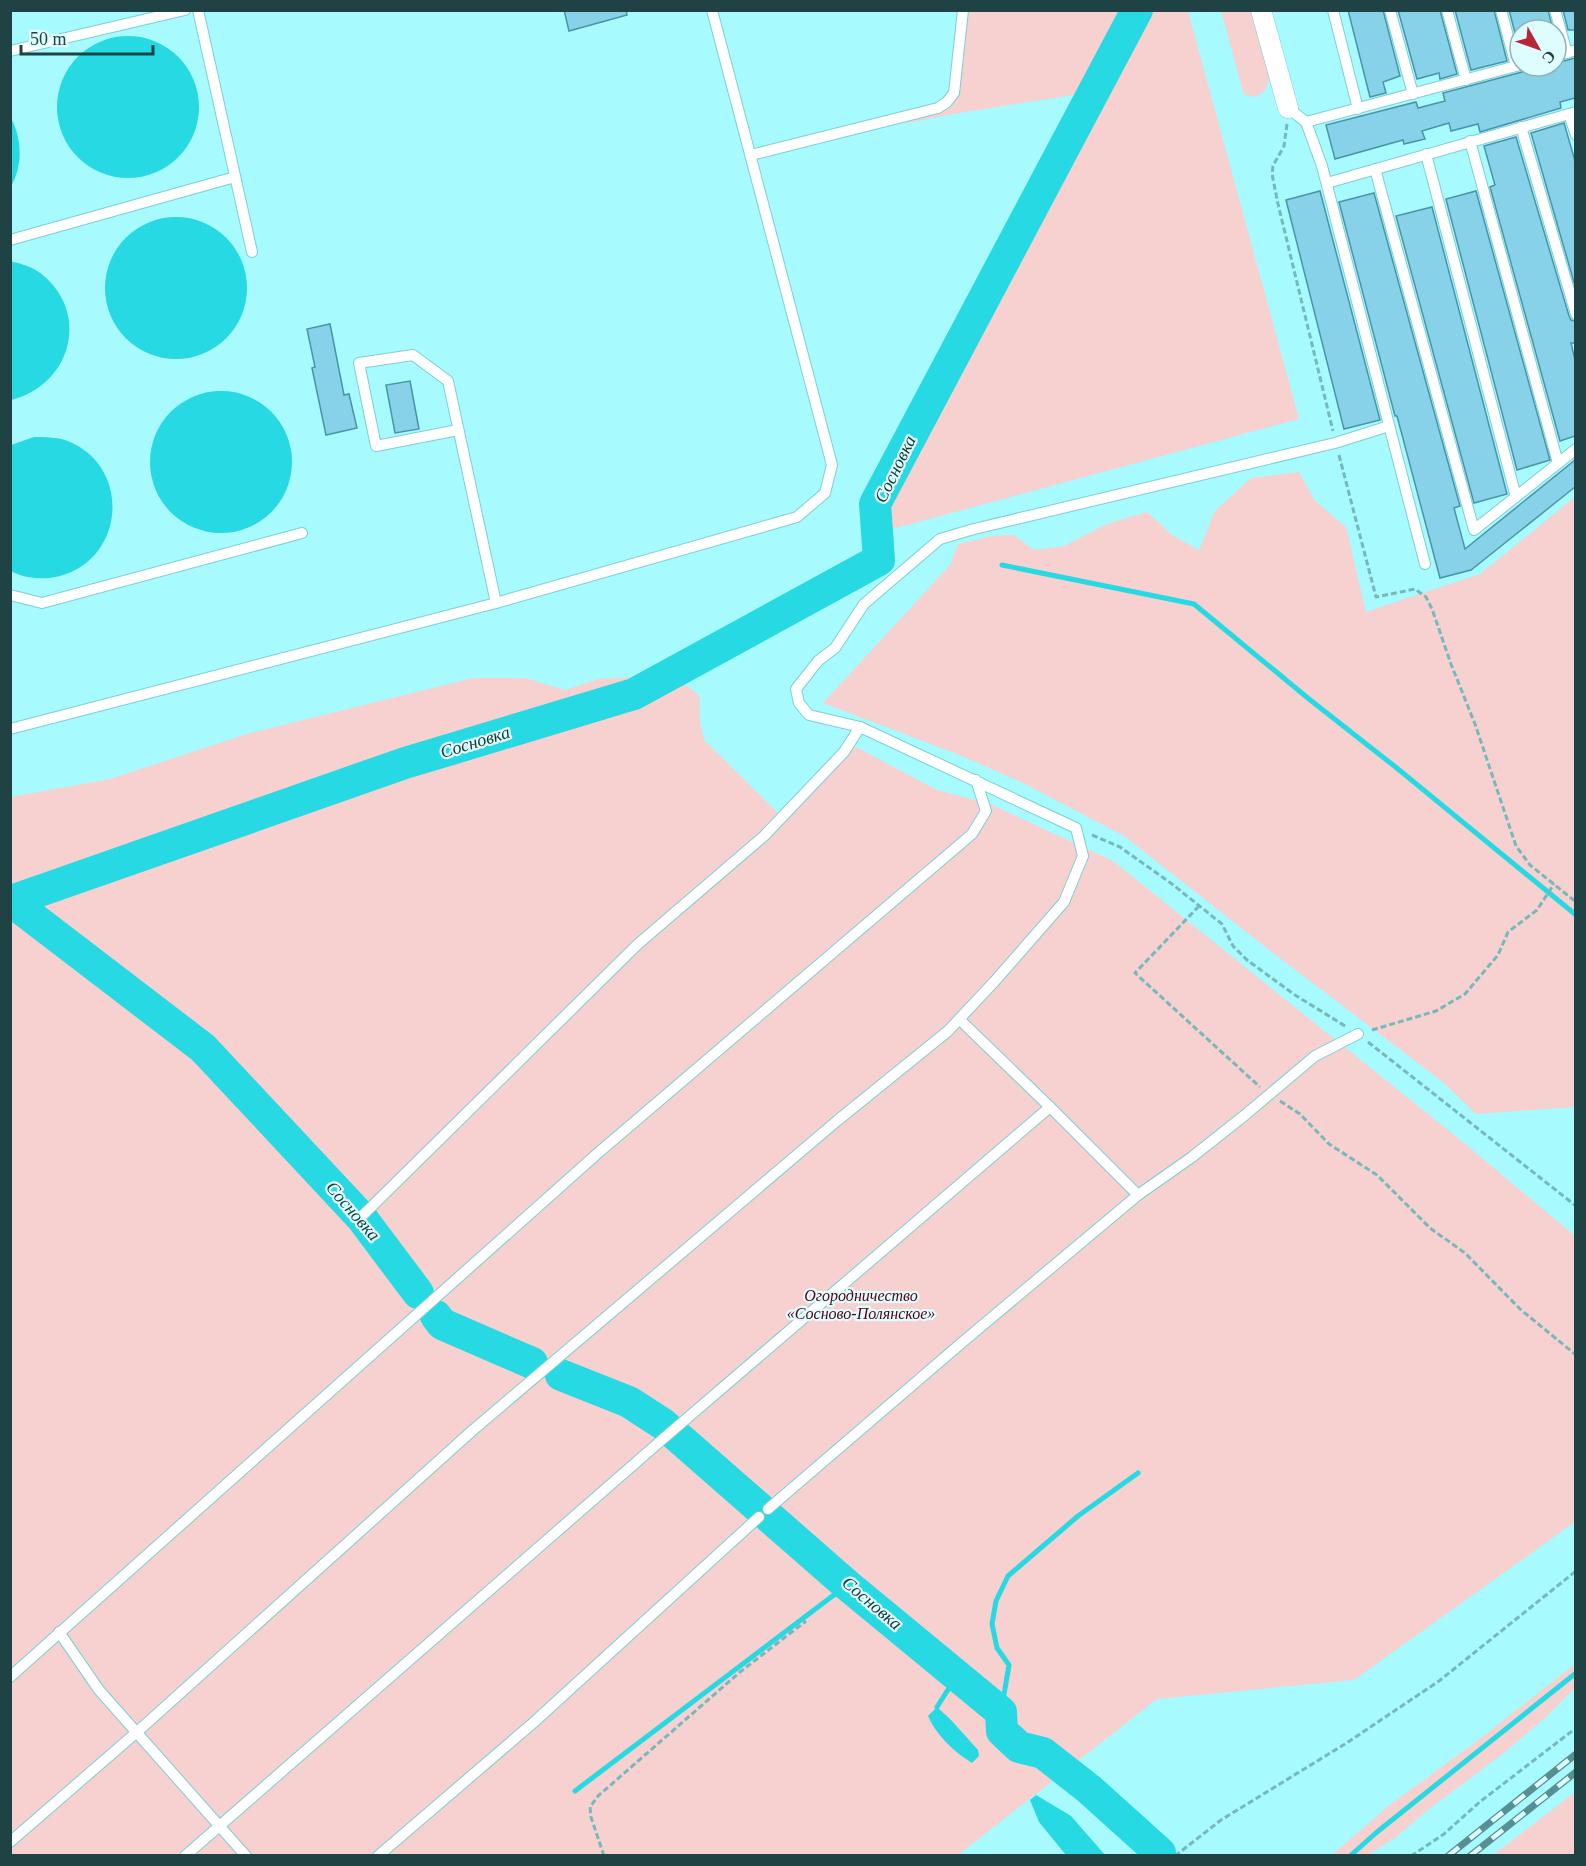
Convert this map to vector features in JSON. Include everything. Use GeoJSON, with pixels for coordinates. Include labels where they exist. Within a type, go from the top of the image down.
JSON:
{"type":"FeatureCollection","features":[{"type":"Feature","properties":{"kind":"street"},"geometry":{"type":"LineString","coordinates":[[1262,10],[1288,108]]}},
{"type":"Feature","properties":{"kind":"lane"},"geometry":{"type":"LineString","coordinates":[[10,51],[185,10]]}},
{"type":"Feature","properties":{"kind":"lane"},"geometry":{"type":"LineString","coordinates":[[198,10],[252,252]]}},
{"type":"Feature","properties":{"kind":"lane"},"geometry":{"type":"LineString","coordinates":[[10,729],[496,603],[797,517],[825,493],[832,465],[712,10]]}},
{"type":"Feature","properties":{"kind":"lane"},"geometry":{"type":"LineString","coordinates":[[751,155],[938,108],[947,102],[954,93],[963,10]]}},
{"type":"Feature","properties":{"kind":"lane"},"geometry":{"type":"LineString","coordinates":[[1332,10],[1358,109]]}},
{"type":"Feature","properties":{"kind":"lane"},"geometry":{"type":"LineString","coordinates":[[1390,10],[1413,94]]}},
{"type":"Feature","properties":{"kind":"lane"},"geometry":{"type":"LineString","coordinates":[[1447,10],[1466,80]]}},
{"type":"Feature","properties":{"kind":"lane"},"geometry":{"type":"LineString","coordinates":[[1501,10],[1508,33]]}},
{"type":"Feature","properties":{"kind":"lane"},"geometry":{"type":"LineString","coordinates":[[1306,123],[1508,69]]}},
{"type":"Feature","properties":{"kind":"lane"},"geometry":{"type":"LineString","coordinates":[[1288,108],[1306,123],[1327,183],[1425,564]]}},
{"type":"Feature","properties":{"kind":"lane"},"geometry":{"type":"LineString","coordinates":[[1327,183],[1572,113],[1575,135]]}},
{"type":"Feature","properties":{"kind":"lane"},"geometry":{"type":"LineString","coordinates":[[1521,127],[1575,314]]}},
{"type":"Feature","properties":{"kind":"lane"},"geometry":{"type":"LineString","coordinates":[[1470,141],[1558,463]]}},
{"type":"Feature","properties":{"kind":"lane"},"geometry":{"type":"LineString","coordinates":[[1426,154],[1516,497]]}},
{"type":"Feature","properties":{"kind":"lane"},"geometry":{"type":"LineString","coordinates":[[1375,169],[1474,530],[1575,449]]}},
{"type":"Feature","properties":{"kind":"lane"},"geometry":{"type":"LineString","coordinates":[[10,240],[235,177]]}},
{"type":"Feature","properties":{"kind":"lane"},"geometry":{"type":"LineString","coordinates":[[458,430],[376,446],[358,363],[412,355],[448,381],[496,603]]}},
{"type":"Feature","properties":{"kind":"lane"},"geometry":{"type":"LineString","coordinates":[[10,1842],[137,1732],[473,1430],[838,1120],[948,1031],[1064,902],[1083,856],[1076,828],[860,727],[809,716],[799,703],[796,689],[818,661],[835,648],[864,604],[940,539],[1335,443],[1389,426]]}},
{"type":"Feature","properties":{"kind":"lane"},"geometry":{"type":"LineString","coordinates":[[10,596],[42,603],[302,533]]}},
{"type":"Feature","properties":{"kind":"lane"},"geometry":{"type":"LineString","coordinates":[[361,1217],[638,944],[764,836],[844,752],[860,727]]}},
{"type":"Feature","properties":{"kind":"lane"},"geometry":{"type":"LineString","coordinates":[[10,1677],[598,1153],[972,834],[986,811],[976,780]]}},
{"type":"Feature","properties":{"kind":"lane"},"geometry":{"type":"LineString","coordinates":[[959,1019],[1138,1195]]}},
{"type":"Feature","properties":{"kind":"lane"},"geometry":{"type":"LineString","coordinates":[[768,1509],[1138,1195],[1192,1157],[1315,1056],[1358,1034]]}},
{"type":"Feature","properties":{"kind":"lane"},"geometry":{"type":"LineString","coordinates":[[185,1856],[664,1438],[1050,1107]]}},
{"type":"Feature","properties":{"kind":"lane"},"geometry":{"type":"LineString","coordinates":[[378,1856],[533,1723],[759,1518]]}},
{"type":"Feature","properties":{"kind":"lane"},"geometry":{"type":"LineString","coordinates":[[59,1632],[99,1690],[246,1856]]}},
{"type":"Feature","properties":{"kind":"path"},"geometry":{"type":"LineString","coordinates":[[1288,108],[1284,146],[1273,166],[1272,174],[1335,443],[1377,597],[1416,589],[1426,597],[1475,724],[1516,846],[1530,865],[1575,902]]}},
{"type":"Feature","properties":{"kind":"path"},"geometry":{"type":"LineString","coordinates":[[1076,828],[1120,847],[1199,906],[1222,924],[1233,946],[1247,960],[1294,995],[1358,1034],[1575,1206]]}},
{"type":"Feature","properties":{"kind":"path"},"geometry":{"type":"LineString","coordinates":[[1358,1034],[1436,1011],[1465,994],[1498,955],[1508,932],[1537,910],[1554,884]]}},
{"type":"Feature","properties":{"kind":"path"},"geometry":{"type":"LineString","coordinates":[[1199,906],[1135,973],[1269,1095],[1300,1114],[1329,1144],[1377,1175],[1430,1228],[1465,1253],[1520,1309],[1575,1355]]}},
{"type":"Feature","properties":{"kind":"path"},"geometry":{"type":"LineString","coordinates":[[1175,1856],[1221,1821],[1345,1744],[1439,1681],[1575,1571]]}},
{"type":"Feature","properties":{"kind":"path"},"geometry":{"type":"LineString","coordinates":[[604,1856],[591,1817],[590,1807],[597,1796],[740,1672],[806,1621]]}},
{"type":"Feature","properties":{"kind":"path"},"geometry":{"type":"LineString","coordinates":[[1411,1856],[1444,1834],[1481,1801],[1575,1728]]}},
{"type":"Feature","properties":{"kind":"green space"},"geometry":{"type":"Polygon","coordinates":[[[968,11],[1123,11],[1079,94],[902,124],[947,109],[959,93],[968,11]]]}},
{"type":"Feature","properties":{"kind":"green space"},"geometry":{"type":"Polygon","coordinates":[[[1147,11],[1188,11],[1299,419],[874,534],[1147,11]]]}},
{"type":"Feature","properties":{"kind":"green space"},"geometry":{"type":"Polygon","coordinates":[[[1221,11],[1253,11],[1270,77],[1265,91],[1255,97],[1244,95],[1221,11]]]}},
{"type":"Feature","properties":{"kind":"green space"},"geometry":{"type":"Polygon","coordinates":[[[1299,472],[1315,501],[1346,527],[1366,612],[1480,574],[1575,497],[1575,1107],[1476,1114],[1444,1083],[1124,836],[1023,783],[962,756],[823,703],[950,565],[958,544],[992,536],[1014,535],[1034,550],[1064,546],[1107,524],[1147,512],[1172,535],[1199,550],[1215,511],[1251,478],[1299,472]]]}},
{"type":"Feature","properties":{"kind":"green space","name":"Огородничество «Сосново-Полянское»"},"geometry":{"type":"Polygon","coordinates":[[[672,675],[699,695],[700,721],[704,740],[781,816],[852,745],[937,790],[990,804],[1113,861],[1464,1143],[1575,1236],[1575,1522],[1354,1680],[1157,1699],[958,1855],[11,1856],[11,797],[110,779],[247,734],[473,678],[525,678],[565,690],[598,679],[672,675]]]}},
{"type":"Feature","properties":{"kind":"green space"},"geometry":{"type":"Polygon","coordinates":[[[1575,1664],[1575,1688],[1546,1717],[1505,1752],[1429,1809],[1395,1838],[1368,1855],[1332,1855],[1391,1804],[1477,1741],[1575,1664]]]}},
{"type":"Feature","properties":{"kind":"green space"},"geometry":{"type":"Polygon","coordinates":[[[1575,1792],[1575,1855],[1493,1855],[1575,1792]]]}},
{"type":"Feature","properties":{"kind":"water"},"geometry":{"type":"Polygon","coordinates":[[[128,36],[155,42],[178,57],[193,80],[199,107],[193,134],[178,157],[155,172],[128,178],[101,172],[78,157],[63,134],[57,107],[63,80],[78,57],[101,42],[128,36]]]}},
{"type":"Feature","properties":{"kind":"water"},"geometry":{"type":"Polygon","coordinates":[[[11,118],[15,126],[20,152],[18,170],[11,186],[11,118]]]}},
{"type":"Feature","properties":{"kind":"water"},"geometry":{"type":"Polygon","coordinates":[[[176,217],[203,223],[226,238],[241,261],[247,288],[241,315],[226,338],[203,353],[176,359],[149,353],[126,338],[111,315],[105,288],[111,261],[126,238],[149,223],[176,217]]]}},
{"type":"Feature","properties":{"kind":"water"},"geometry":{"type":"Polygon","coordinates":[[[10,261],[36,270],[44,276],[58,293],[67,311],[70,330],[67,348],[59,365],[47,380],[31,392],[11,400],[10,261]]]}},
{"type":"Feature","properties":{"kind":"water"},"geometry":{"type":"Polygon","coordinates":[[[221,391],[248,397],[271,412],[286,435],[292,462],[286,489],[271,512],[248,527],[221,533],[194,527],[171,512],[156,489],[150,462],[156,435],[171,412],[194,397],[221,391]]]}},
{"type":"Feature","properties":{"kind":"water"},"geometry":{"type":"Polygon","coordinates":[[[34,437],[66,440],[90,455],[104,472],[111,492],[112,513],[108,533],[97,552],[81,566],[60,576],[48,578],[28,577],[11,571],[11,445],[34,437]]]}},
{"type":"Feature","properties":{"kind":"water"},"geometry":{"type":"Polygon","coordinates":[[[937,1707],[978,1750],[979,1756],[972,1763],[946,1742],[931,1723],[928,1716],[937,1707]]]}},
{"type":"Feature","properties":{"kind":"water"},"geometry":{"type":"Polygon","coordinates":[[[1036,1795],[1071,1816],[1105,1855],[1066,1855],[1039,1822],[1030,1800],[1036,1795]]]}},
{"type":"Feature","properties":{"kind":"building"},"geometry":{"type":"Polygon","coordinates":[[[564,10],[626,10],[627,15],[569,31],[564,10]]]}},
{"type":"Feature","properties":{"kind":"building"},"geometry":{"type":"Polygon","coordinates":[[[1348,10],[1383,10],[1400,76],[1383,82],[1386,93],[1370,97],[1348,10]]]}},
{"type":"Feature","properties":{"kind":"building"},"geometry":{"type":"Polygon","coordinates":[[[1398,10],[1440,10],[1457,74],[1440,79],[1439,73],[1417,79],[1398,10]]]}},
{"type":"Feature","properties":{"kind":"building"},"geometry":{"type":"Polygon","coordinates":[[[1455,10],[1494,10],[1507,61],[1471,70],[1455,10]]]}},
{"type":"Feature","properties":{"kind":"building"},"geometry":{"type":"Polygon","coordinates":[[[1509,10],[1548,10],[1550,18],[1511,18],[1509,10]]]}},
{"type":"Feature","properties":{"kind":"building"},"geometry":{"type":"Polygon","coordinates":[[[1563,10],[1575,10],[1575,30],[1568,30],[1568,18],[1565,18],[1563,10]]]}},
{"type":"Feature","properties":{"kind":"building"},"geometry":{"type":"Polygon","coordinates":[[[1575,58],[1575,98],[1560,102],[1561,108],[1480,132],[1478,124],[1451,131],[1449,123],[1422,131],[1425,139],[1404,144],[1403,140],[1335,159],[1326,125],[1416,102],[1418,108],[1445,101],[1443,93],[1508,76],[1508,78],[1568,78],[1568,60],[1575,58]]]}},
{"type":"Feature","properties":{"kind":"building"},"geometry":{"type":"Polygon","coordinates":[[[1564,123],[1575,161],[1575,286],[1531,133],[1564,123]]]}},
{"type":"Feature","properties":{"kind":"building"},"geometry":{"type":"Polygon","coordinates":[[[1516,137],[1569,316],[1575,321],[1575,343],[1571,343],[1575,360],[1575,436],[1560,441],[1490,187],[1495,185],[1484,146],[1516,137]]]}},
{"type":"Feature","properties":{"kind":"building"},"geometry":{"type":"Polygon","coordinates":[[[1320,191],[1380,420],[1344,429],[1286,200],[1320,191]]]}},
{"type":"Feature","properties":{"kind":"building"},"geometry":{"type":"Polygon","coordinates":[[[1476,191],[1550,460],[1517,470],[1446,199],[1476,191]]]}},
{"type":"Feature","properties":{"kind":"building"},"geometry":{"type":"Polygon","coordinates":[[[1374,193],[1460,506],[1454,508],[1465,549],[1575,460],[1575,487],[1471,570],[1440,578],[1339,202],[1374,193]]]}},
{"type":"Feature","properties":{"kind":"building"},"geometry":{"type":"Polygon","coordinates":[[[1432,207],[1507,494],[1474,503],[1396,216],[1432,207]]]}},
{"type":"Feature","properties":{"kind":"building"},"geometry":{"type":"Polygon","coordinates":[[[330,324],[344,395],[349,394],[357,428],[326,435],[312,368],[315,367],[307,329],[330,324]]]}},
{"type":"Feature","properties":{"kind":"building"},"geometry":{"type":"Polygon","coordinates":[[[410,381],[419,429],[395,433],[386,385],[410,381]]]}},
{"type":"Feature","properties":{"kind":"waterway","name":"Сосновка"},"geometry":{"type":"LineString","coordinates":[[418,1293],[361,1217],[203,1048],[11,901],[405,763],[634,694],[879,560],[875,504],[1137,10]]}},
{"type":"Feature","properties":{"kind":"waterway"},"geometry":{"type":"LineString","coordinates":[[1002,565],[1194,604],[1576,915]]}},
{"type":"Feature","properties":{"kind":"waterway","name":"Сосновка"},"geometry":{"type":"LineString","coordinates":[[436,1316],[442,1324],[532,1363]]}},
{"type":"Feature","properties":{"kind":"waterway","name":"Сосновка"},"geometry":{"type":"LineString","coordinates":[[561,1375],[629,1402],[663,1424],[847,1585],[1001,1712],[1002,1731],[1019,1747],[1043,1753],[1089,1789],[1160,1853]]}},
{"type":"Feature","properties":{"kind":"waterway"},"geometry":{"type":"LineString","coordinates":[[1001,1712],[1009,1665],[997,1648],[992,1624],[996,1601],[1008,1576],[1078,1516],[1138,1473]]}},
{"type":"Feature","properties":{"kind":"waterway"},"geometry":{"type":"LineString","coordinates":[[575,1791],[847,1585]]}},
{"type":"Feature","properties":{"kind":"waterway"},"geometry":{"type":"LineString","coordinates":[[1350,1856],[1576,1673]]}},
{"type":"Feature","properties":{"kind":"waterway"},"geometry":{"type":"LineString","coordinates":[[937,1707],[956,1677]]}},
{"type":"Feature","properties":{"kind":"railway"},"geometry":{"type":"LineString","coordinates":[[1448,1856],[1576,1754]]}},
{"type":"Feature","properties":{"kind":"railway"},"geometry":{"type":"LineString","coordinates":[[1470,1856],[1576,1772]]}}]}
